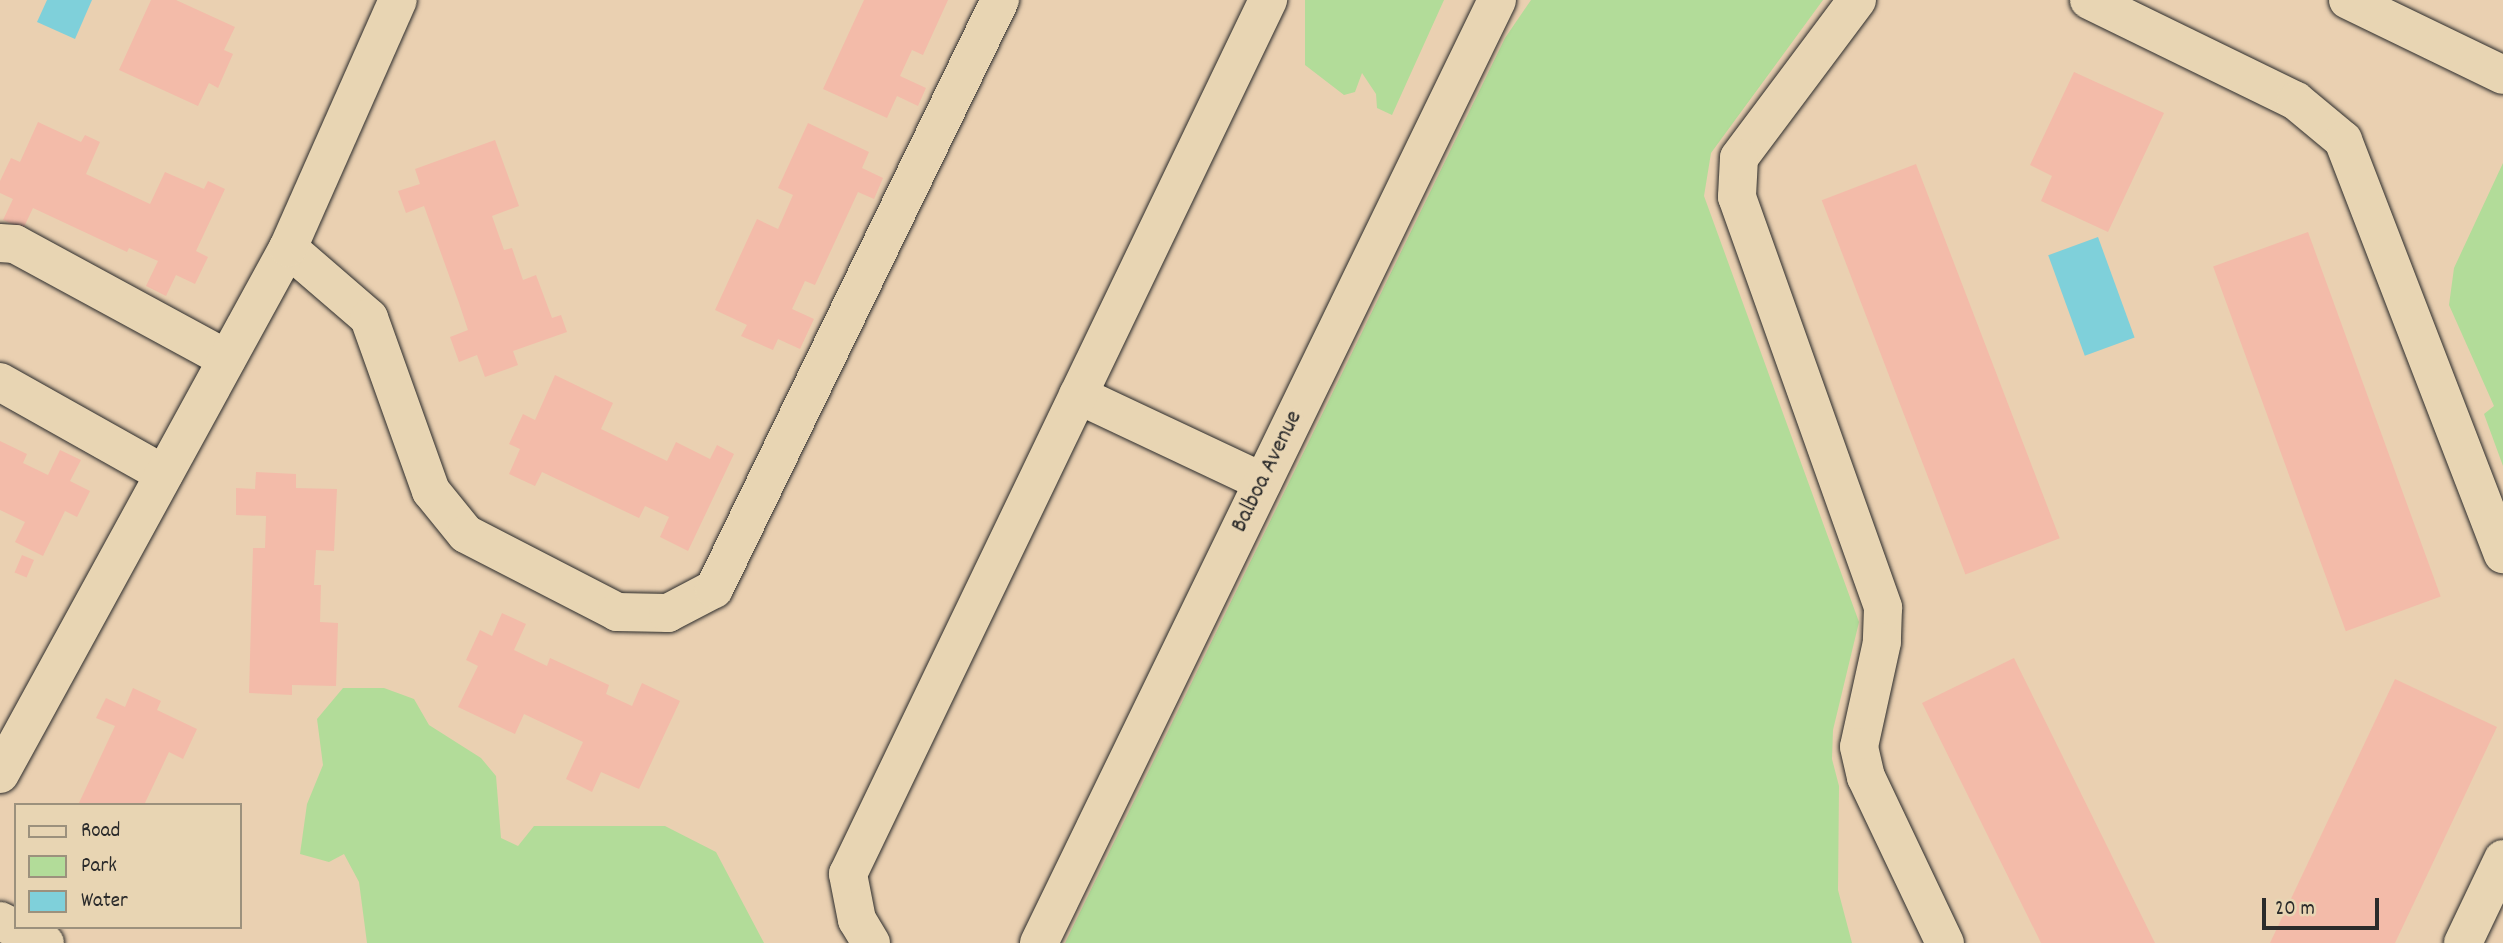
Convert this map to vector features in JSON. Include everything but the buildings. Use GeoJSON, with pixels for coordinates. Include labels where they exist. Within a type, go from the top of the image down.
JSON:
{"type":"FeatureCollection","features":[{"type":"Feature","properties":{"kind":"street"},"geometry":{"type":"LineString","coordinates":[[0,774],[288,248],[398,0]]}},
{"type":"Feature","properties":{"kind":"street"},"geometry":{"type":"LineString","coordinates":[[288,248],[369,318],[431,491],[466,534],[617,612],[668,613],[714,589],[1000,0]]}},
{"type":"Feature","properties":{"kind":"street"},"geometry":{"type":"LineString","coordinates":[[871,943],[856,920],[848,874],[1268,0]]}},
{"type":"Feature","properties":{"kind":"street","name":"Balboa Avenue"},"geometry":{"type":"LineString","coordinates":[[1039,943],[1497,0]]}},
{"type":"Feature","properties":{"kind":"street"},"geometry":{"type":"LineString","coordinates":[[1857,0],[1738,158],[1737,197],[1883,608],[1882,642],[1859,747],[1866,777],[1945,943]]}},
{"type":"Feature","properties":{"kind":"street"},"geometry":{"type":"LineString","coordinates":[[2089,0],[2127,9],[2296,101],[2343,139],[2503,554]]}},
{"type":"Feature","properties":{"kind":"street"},"geometry":{"type":"LineString","coordinates":[[2127,9],[2164,0]]}},
{"type":"Feature","properties":{"kind":"street"},"geometry":{"type":"LineString","coordinates":[[2348,0],[2503,75]]}},
{"type":"Feature","properties":{"kind":"street"},"geometry":{"type":"LineString","coordinates":[[0,243],[15,244],[227,359]]}},
{"type":"Feature","properties":{"kind":"street"},"geometry":{"type":"LineString","coordinates":[[0,382],[164,474]]}},
{"type":"Feature","properties":{"kind":"street"},"geometry":{"type":"LineString","coordinates":[[1078,395],[1263,482]]}},
{"type":"Feature","properties":{"kind":"street"},"geometry":{"type":"LineString","coordinates":[[2463,943],[2503,859]]}},
{"type":"Feature","properties":{"kind":"street"},"geometry":{"type":"LineString","coordinates":[[16,929],[45,943]]}},
{"type":"Feature","properties":{"kind":"green space"},"geometry":{"type":"Polygon","coordinates":[[[1305,0],[1444,0],[1392,115],[1377,108],[1376,94],[1362,73],[1355,92],[1344,95],[1305,65],[1305,0]]]}},
{"type":"Feature","properties":{"kind":"green space"},"geometry":{"type":"Polygon","coordinates":[[[1531,0],[1823,0],[1711,153],[1704,196],[1859,622],[1833,730],[1832,759],[1839,786],[1838,890],[1852,943],[1065,943],[1505,38],[1531,0]]]}},
{"type":"Feature","properties":{"kind":"green space"},"geometry":{"type":"Polygon","coordinates":[[[2503,163],[2503,466],[2484,414],[2494,406],[2449,305],[2454,268],[2503,163]]]}},
{"type":"Feature","properties":{"kind":"green space"},"geometry":{"type":"Polygon","coordinates":[[[343,688],[384,688],[414,699],[429,725],[481,758],[496,776],[501,838],[518,846],[534,826],[665,826],[716,852],[764,943],[367,943],[359,882],[344,854],[329,862],[300,854],[307,804],[323,765],[317,719],[343,688]]]}},
{"type":"Feature","properties":{"kind":"water"},"geometry":{"type":"Polygon","coordinates":[[[47,0],[92,0],[75,39],[37,22],[47,0]]]}},
{"type":"Feature","properties":{"kind":"water"},"geometry":{"type":"Polygon","coordinates":[[[2098,237],[2135,338],[2085,356],[2048,255],[2098,237]]]}}]}
